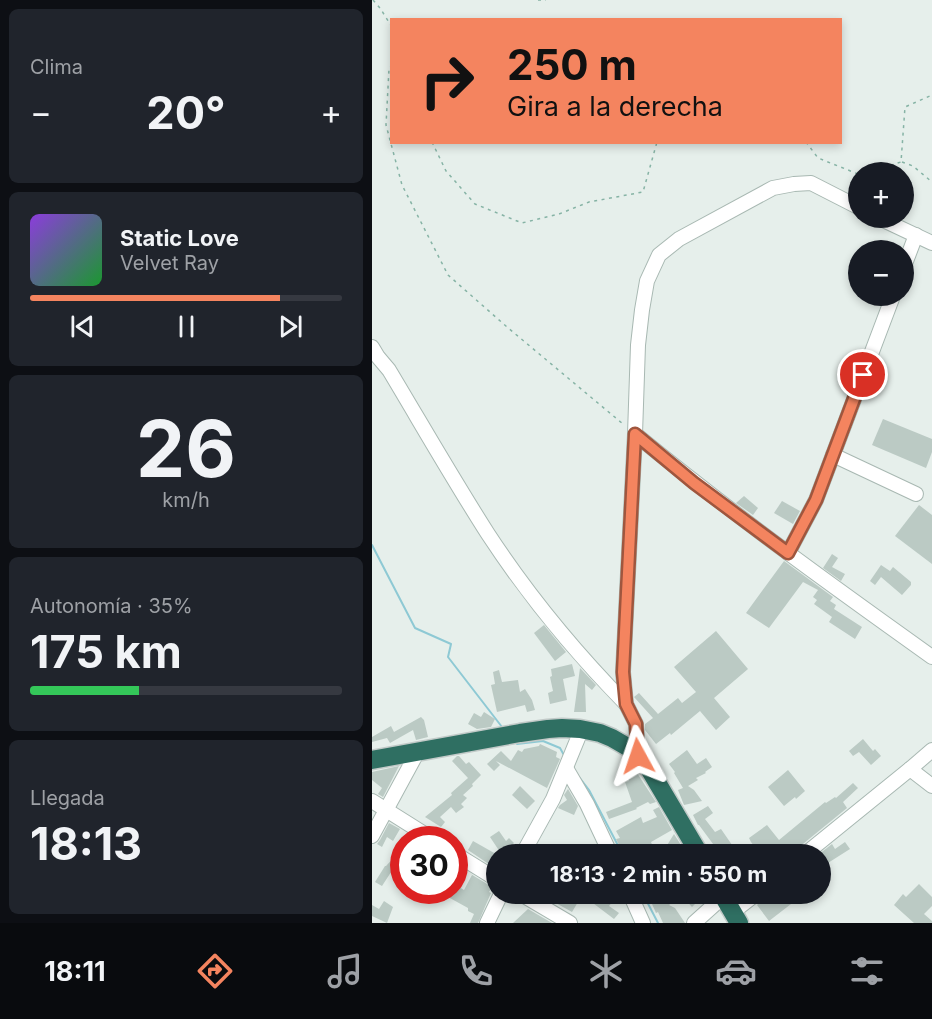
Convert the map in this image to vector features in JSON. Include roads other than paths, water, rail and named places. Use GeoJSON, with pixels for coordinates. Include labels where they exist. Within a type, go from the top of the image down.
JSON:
{"type":"FeatureCollection","features":[{"type":"Feature","properties":{"kind":"highway"},"geometry":{"type":"LineString","coordinates":[[372,760],[520,733],[561,728],[600,733],[612,738],[638,756],[648,767],[694,844]]}},
{"type":"Feature","properties":{"kind":"highway"},"geometry":{"type":"LineString","coordinates":[[728,904],[736,918]]}},
{"type":"Feature","properties":{"kind":"street"},"geometry":{"type":"LineString","coordinates":[[626,704],[623,672],[638,345],[647,281],[659,255],[679,239],[773,188],[811,183],[848,202]]}},
{"type":"Feature","properties":{"kind":"street"},"geometry":{"type":"LineString","coordinates":[[901,228],[932,243]]}},
{"type":"Feature","properties":{"kind":"street"},"geometry":{"type":"LineString","coordinates":[[914,240],[916,235]]}},
{"type":"Feature","properties":{"kind":"street"},"geometry":{"type":"LineString","coordinates":[[788,553],[816,500],[889,306]]}},
{"type":"Feature","properties":{"kind":"street"},"geometry":{"type":"LineString","coordinates":[[372,347],[389,370],[489,535],[518,576],[592,669],[626,704],[636,724],[638,756]]}},
{"type":"Feature","properties":{"kind":"street"},"geometry":{"type":"LineString","coordinates":[[635,434],[694,483],[932,657]]}},
{"type":"Feature","properties":{"kind":"street"},"geometry":{"type":"LineString","coordinates":[[833,455],[916,494]]}},
{"type":"Feature","properties":{"kind":"street"},"geometry":{"type":"LineString","coordinates":[[528,844],[553,799],[580,729]]}},
{"type":"Feature","properties":{"kind":"street"},"geometry":{"type":"LineString","coordinates":[[818,844],[932,750]]}},
{"type":"Feature","properties":{"kind":"street"},"geometry":{"type":"LineString","coordinates":[[372,836],[417,753]]}},
{"type":"Feature","properties":{"kind":"street"},"geometry":{"type":"LineString","coordinates":[[566,768],[606,844]]}},
{"type":"Feature","properties":{"kind":"street"},"geometry":{"type":"LineString","coordinates":[[910,769],[932,786]]}},
{"type":"Feature","properties":{"kind":"street"},"geometry":{"type":"LineString","coordinates":[[372,801],[412,826]]}},
{"type":"Feature","properties":{"kind":"street"},"geometry":{"type":"LineString","coordinates":[[468,862],[486,873]]}},
{"type":"Feature","properties":{"kind":"street"},"geometry":{"type":"LineString","coordinates":[[487,923],[496,904]]}},
{"type":"Feature","properties":{"kind":"street"},"geometry":{"type":"LineString","coordinates":[[538,904],[570,923]]}},
{"type":"Feature","properties":{"kind":"street"},"geometry":{"type":"LineString","coordinates":[[634,904],[643,923]]}},
{"type":"Feature","properties":{"kind":"street"},"geometry":{"type":"LineString","coordinates":[[694,923],[714,904]]}},
{"type":"Feature","properties":{"kind":"street"},"geometry":{"type":"LineString","coordinates":[[736,918],[748,904]]}},
{"type":"Feature","properties":{"kind":"waterway"},"geometry":{"type":"LineString","coordinates":[[372,545],[415,628],[451,644],[448,657],[502,727]]}},
{"type":"Feature","properties":{"kind":"waterway"},"geometry":{"type":"LineString","coordinates":[[517,744],[543,741],[560,748],[565,757]]}},
{"type":"Feature","properties":{"kind":"waterway"},"geometry":{"type":"LineString","coordinates":[[579,777],[589,790],[617,844]]}},
{"type":"Feature","properties":{"kind":"waterway"},"geometry":{"type":"LineString","coordinates":[[648,904],[658,923]]}}]}
